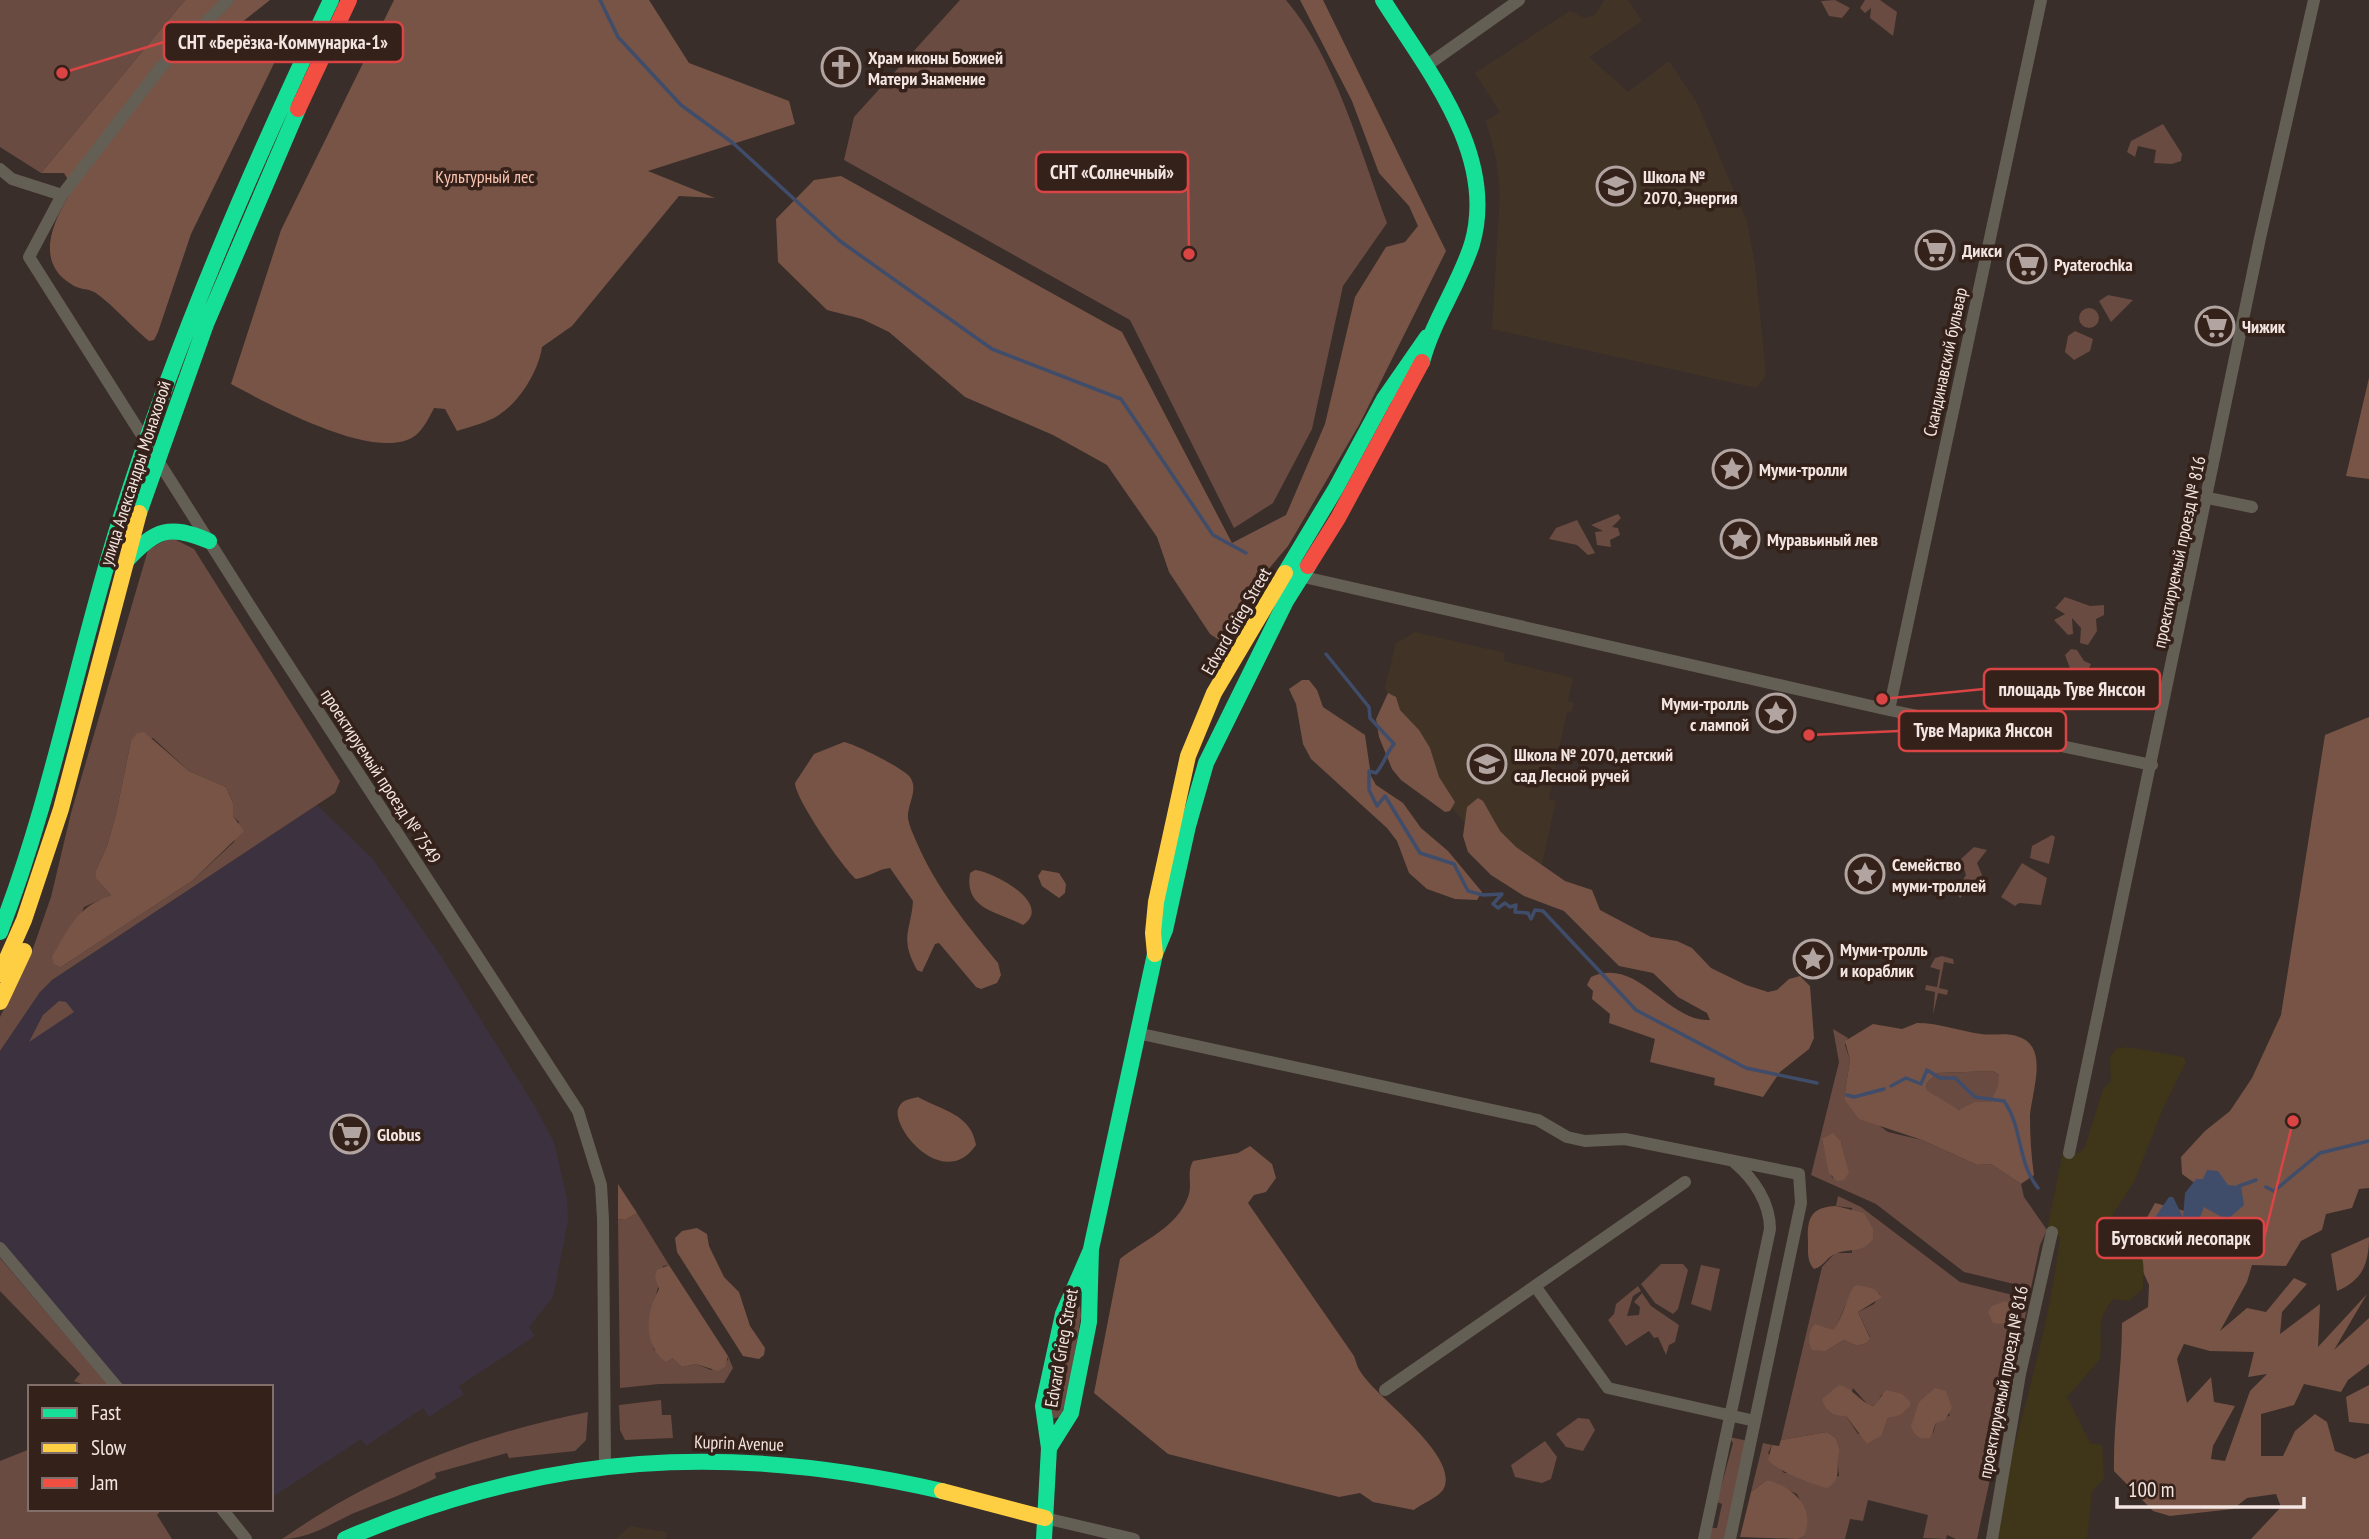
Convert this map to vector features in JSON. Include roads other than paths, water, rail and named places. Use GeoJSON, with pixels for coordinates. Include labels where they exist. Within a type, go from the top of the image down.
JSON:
{"type":"FeatureCollection","features":[{"type":"Feature","properties":{"kind":"street"},"geometry":{"type":"LineString","coordinates":[[0,169],[12,179],[62,195],[161,67],[228,0]]}},
{"type":"Feature","properties":{"kind":"street","name":"улица Александры Монаховой"},"geometry":{"type":"LineString","coordinates":[[0,932],[30,852],[71,710],[93,610],[146,442],[228,232],[331,0]]}},
{"type":"Feature","properties":{"kind":"street","name":"улица Александры Монаховой"},"geometry":{"type":"LineString","coordinates":[[0,974],[30,908],[84,723],[125,563],[177,400],[303,96],[349,0]]}},
{"type":"Feature","properties":{"kind":"street","name":"Edvard Grieg Street"},"geometry":{"type":"LineString","coordinates":[[1049,1448],[1071,1413],[1089,1322],[1091,1249],[1156,954],[1150,932],[1171,820],[1188,754],[1215,695],[1294,575],[1338,518],[1422,365],[1429,336],[1471,246],[1478,205],[1468,150],[1452,109],[1382,0]]}},
{"type":"Feature","properties":{"kind":"street"},"geometry":{"type":"LineString","coordinates":[[1426,66],[1519,0]]}},
{"type":"Feature","properties":{"kind":"street","name":"Скандинавский бульвар"},"geometry":{"type":"LineString","coordinates":[[2034,22],[2035,0]]}},
{"type":"Feature","properties":{"kind":"street","name":"Скандинавский бульвар"},"geometry":{"type":"LineString","coordinates":[[1889,710],[2034,22],[2041,0]]}},
{"type":"Feature","properties":{"kind":"street","name":"проектируемый проезд № 816"},"geometry":{"type":"LineString","coordinates":[[2069,1153],[2208,498],[2260,238],[2314,0]]}},
{"type":"Feature","properties":{"kind":"street","name":"проектируемый проезд № 7549"},"geometry":{"type":"LineString","coordinates":[[62,195],[29,257],[209,541],[578,1111],[601,1185],[605,1467]]}},
{"type":"Feature","properties":{"kind":"street"},"geometry":{"type":"LineString","coordinates":[[2208,498],[2252,507]]}},
{"type":"Feature","properties":{"kind":"street"},"geometry":{"type":"LineString","coordinates":[[125,563],[144,541],[162,530],[189,531],[209,541]]}},
{"type":"Feature","properties":{"kind":"street"},"geometry":{"type":"LineString","coordinates":[[1294,575],[1889,710],[2152,765]]}},
{"type":"Feature","properties":{"kind":"street"},"geometry":{"type":"LineString","coordinates":[[0,1002],[23,953],[41,872]]}},
{"type":"Feature","properties":{"kind":"street"},"geometry":{"type":"LineString","coordinates":[[1137,1032],[1538,1120],[1567,1137],[1585,1141],[1625,1139],[1799,1174],[1802,1189],[1730,1539]]}},
{"type":"Feature","properties":{"kind":"street"},"geometry":{"type":"LineString","coordinates":[[1704,1539],[1770,1229],[1768,1215],[1756,1185],[1734,1163]]}},
{"type":"Feature","properties":{"kind":"street"},"geometry":{"type":"LineString","coordinates":[[1385,1390],[1685,1181]]}},
{"type":"Feature","properties":{"kind":"street","name":"проектируемый проезд № 816"},"geometry":{"type":"LineString","coordinates":[[1992,1539],[2020,1374],[2052,1232]]}},
{"type":"Feature","properties":{"kind":"street"},"geometry":{"type":"LineString","coordinates":[[0,1248],[115,1385]]}},
{"type":"Feature","properties":{"kind":"street","name":"Edvard Grieg Street"},"geometry":{"type":"LineString","coordinates":[[1044,1539],[1049,1448],[1042,1406],[1053,1347],[1074,1283],[1091,1249]]}},
{"type":"Feature","properties":{"kind":"street"},"geometry":{"type":"LineString","coordinates":[[1535,1286],[1606,1386],[1755,1421]]}},
{"type":"Feature","properties":{"kind":"street","name":"Kuprin Avenue"},"geometry":{"type":"LineString","coordinates":[[345,1539],[469,1495],[605,1467],[691,1460],[791,1464],[892,1482],[1134,1539]]}},
{"type":"Feature","properties":{"kind":"street"},"geometry":{"type":"LineString","coordinates":[[224,1511],[246,1539]]}},
{"type":"Feature","properties":{"kind":"water"},"geometry":{"type":"Polygon","coordinates":[[[2207,1170],[2218,1171],[2228,1185],[2241,1186],[2244,1205],[2227,1220],[2204,1207],[2193,1236],[2174,1242],[2152,1235],[2154,1219],[2169,1197],[2173,1197],[2183,1217],[2185,1193],[2196,1179],[2203,1179],[2207,1170]]]}},
{"type":"Feature","properties":{"kind":"waterway"},"geometry":{"type":"LineString","coordinates":[[600,0],[618,37],[681,105],[733,143],[840,241],[992,349],[1121,399],[1213,535],[1246,553]]}},
{"type":"Feature","properties":{"kind":"waterway"},"geometry":{"type":"LineString","coordinates":[[1326,654],[1369,707],[1370,718],[1394,744],[1376,773],[1369,771],[1369,790],[1377,806],[1385,796],[1420,853],[1454,864],[1468,891],[1483,895],[1502,894],[1493,904],[1498,908],[1505,903],[1510,907],[1516,905],[1515,912],[1528,913],[1531,919],[1535,910],[1543,911],[1636,1010],[1746,1068],[1817,1083]]}},
{"type":"Feature","properties":{"kind":"waterway"},"geometry":{"type":"LineString","coordinates":[[1891,1086],[1906,1078],[1921,1084],[1927,1070],[1940,1078],[1955,1078],[1975,1097],[2004,1101],[2014,1122],[2026,1167],[2038,1188]]}},
{"type":"Feature","properties":{"kind":"waterway"},"geometry":{"type":"LineString","coordinates":[[1847,1095],[1854,1097],[1884,1089]]}},
{"type":"Feature","properties":{"kind":"waterway"},"geometry":{"type":"LineString","coordinates":[[2266,1187],[2274,1191],[2320,1153],[2369,1141]]}},
{"type":"Feature","properties":{"kind":"waterway"},"geometry":{"type":"LineString","coordinates":[[2239,1186],[2256,1180]]}},
{"type":"Feature","properties":{"kind":"place","name":"Храм иконы Божией Матери Знамение"},"geometry":{"type":"Point","coordinates":[841,67]}},
{"type":"Feature","properties":{"kind":"place","name":"СНТ «Берёзка-Коммунарка-1»"},"geometry":{"type":"Point","coordinates":[62,73]}},
{"type":"Feature","properties":{"kind":"place","name":"Школа № 2070, Энергия"},"geometry":{"type":"Point","coordinates":[1616,186]}},
{"type":"Feature","properties":{"kind":"place","name":"Дикси"},"geometry":{"type":"Point","coordinates":[1935,250]}},
{"type":"Feature","properties":{"kind":"place","name":"СНТ «Солнечный»"},"geometry":{"type":"Point","coordinates":[1189,254]}},
{"type":"Feature","properties":{"kind":"place","name":"Pyaterochka"},"geometry":{"type":"Point","coordinates":[2027,264]}},
{"type":"Feature","properties":{"kind":"place","name":"Чижик"},"geometry":{"type":"Point","coordinates":[2215,326]}},
{"type":"Feature","properties":{"kind":"place","name":"Муми-тролли"},"geometry":{"type":"Point","coordinates":[1732,469]}},
{"type":"Feature","properties":{"kind":"place","name":"Муравьиный лев"},"geometry":{"type":"Point","coordinates":[1740,539]}},
{"type":"Feature","properties":{"kind":"place","name":"площадь Туве Янссон"},"geometry":{"type":"Point","coordinates":[1882,699]}},
{"type":"Feature","properties":{"kind":"place","name":"Муми-тролль с лампой"},"geometry":{"type":"Point","coordinates":[1776,713]}},
{"type":"Feature","properties":{"kind":"place","name":"Туве Марика Янссон"},"geometry":{"type":"Point","coordinates":[1809,735]}},
{"type":"Feature","properties":{"kind":"place","name":"Школа № 2070, детский сад Лесной ручей"},"geometry":{"type":"Point","coordinates":[1487,764]}},
{"type":"Feature","properties":{"kind":"place","name":"Семейство муми-троллей"},"geometry":{"type":"Point","coordinates":[1865,874]}},
{"type":"Feature","properties":{"kind":"place","name":"Муми-тролль и кораблик"},"geometry":{"type":"Point","coordinates":[1813,959]}},
{"type":"Feature","properties":{"kind":"place","name":"Бутовский лесопарк"},"geometry":{"type":"Point","coordinates":[2293,1121]}},
{"type":"Feature","properties":{"kind":"place","name":"Globus"},"geometry":{"type":"Point","coordinates":[350,1134]}},
{"type":"Feature","properties":{"kind":"park label","name":"Культурный лес"},"geometry":{"type":"Point","coordinates":[485,176]}}]}
